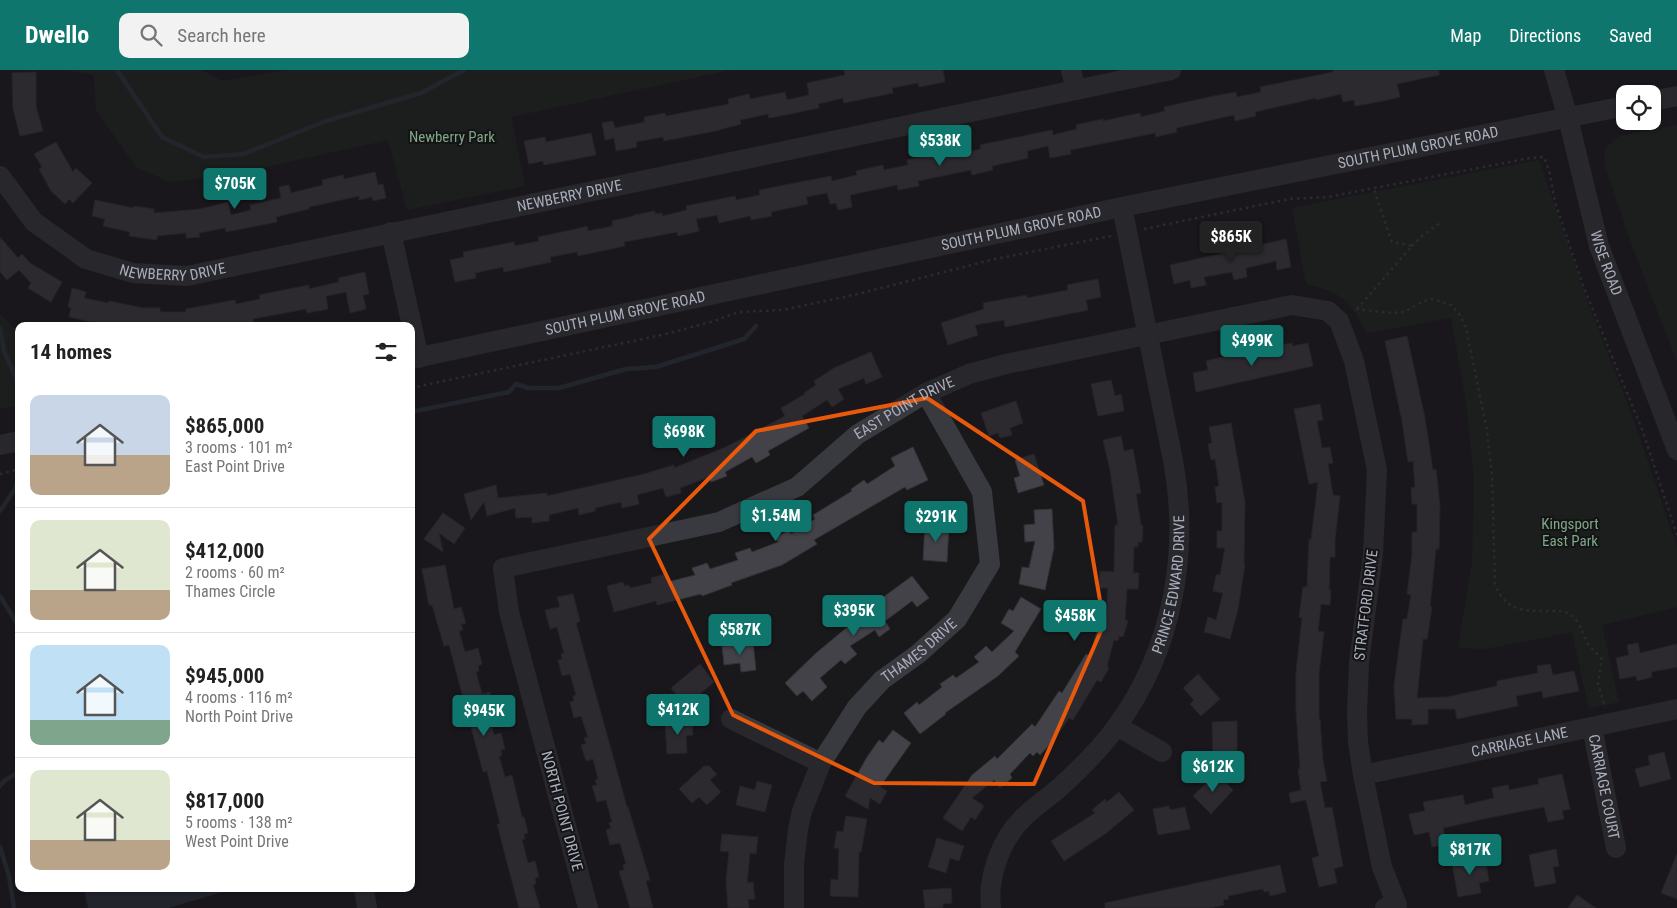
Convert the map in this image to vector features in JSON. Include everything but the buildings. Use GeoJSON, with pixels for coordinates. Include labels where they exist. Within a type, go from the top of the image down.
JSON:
{"type":"FeatureCollection","features":[{"type":"Feature","properties":{"kind":"street"},"geometry":{"type":"LineString","coordinates":[[1071,70],[1076,90]]}},
{"type":"Feature","properties":{"kind":"street","name":"NEWBERRY DRIVE"},"geometry":{"type":"LineString","coordinates":[[0,176],[34,222],[86,260],[133,273],[187,276],[1171,70]]}},
{"type":"Feature","properties":{"kind":"street","name":"WISE ROAD"},"geometry":{"type":"LineString","coordinates":[[1554,70],[1568,118],[1599,246],[1677,450]]}},
{"type":"Feature","properties":{"kind":"street"},"geometry":{"type":"LineString","coordinates":[[1661,99],[1677,96]]}},
{"type":"Feature","properties":{"kind":"street","name":"SOUTH PLUM GROVE ROAD"},"geometry":{"type":"LineString","coordinates":[[415,358],[1122,207],[1616,108]]}},
{"type":"Feature","properties":{"kind":"street","name":"PRINCE EDWARD DRIVE"},"geometry":{"type":"LineString","coordinates":[[991,908],[992,881],[998,858],[1007,839],[1022,819],[1091,758],[1117,726],[1139,692],[1157,653],[1168,619],[1179,561],[1179,494],[1122,207]]}},
{"type":"Feature","properties":{"kind":"street"},"geometry":{"type":"LineString","coordinates":[[391,232],[408,322]]}},
{"type":"Feature","properties":{"kind":"street","name":"EAST POINT DRIVE"},"geometry":{"type":"LineString","coordinates":[[503,568],[719,522],[797,486],[858,434],[926,393],[969,374],[1006,364],[1292,305],[1334,316]]}},
{"type":"Feature","properties":{"kind":"street","name":"STRATFORD DRIVE"},"geometry":{"type":"LineString","coordinates":[[1334,316],[1354,361],[1377,470],[1373,554],[1357,689],[1358,742],[1363,775],[1391,906]]}},
{"type":"Feature","properties":{"kind":"street","name":"THAMES DRIVE"},"geometry":{"type":"LineString","coordinates":[[794,908],[794,865],[798,829],[802,811],[820,763],[857,707],[882,680],[918,654],[957,619],[990,564],[982,492],[926,393]]}},
{"type":"Feature","properties":{"kind":"street"},"geometry":{"type":"LineString","coordinates":[[0,445],[15,442]]}},
{"type":"Feature","properties":{"kind":"street","name":"NORTH POINT DRIVE"},"geometry":{"type":"LineString","coordinates":[[503,568],[509,612],[588,908]]}},
{"type":"Feature","properties":{"kind":"street","name":"CARRIAGE LANE"},"geometry":{"type":"LineString","coordinates":[[1363,775],[1677,709]]}},
{"type":"Feature","properties":{"kind":"street"},"geometry":{"type":"LineString","coordinates":[[731,719],[820,763]]}},
{"type":"Feature","properties":{"kind":"street"},"geometry":{"type":"LineString","coordinates":[[1117,726],[1162,752]]}},
{"type":"Feature","properties":{"kind":"street","name":"CARRIAGE COURT"},"geometry":{"type":"LineString","coordinates":[[1600,726],[1616,848]]}},
{"type":"Feature","properties":{"kind":"street"},"geometry":{"type":"LineString","coordinates":[[364,892],[367,908]]}},
{"type":"Feature","properties":{"kind":"path"},"geometry":{"type":"LineString","coordinates":[[415,387],[666,334],[714,321],[738,312],[783,310],[862,293],[995,259],[1289,199],[1328,196],[1530,158],[1544,157],[1549,170],[1555,202],[1582,279],[1643,432],[1677,535]]}},
{"type":"Feature","properties":{"kind":"path"},"geometry":{"type":"LineString","coordinates":[[1373,187],[1392,242],[1412,246]]}},
{"type":"Feature","properties":{"kind":"path"},"geometry":{"type":"LineString","coordinates":[[1356,309],[1412,246],[1440,223]]}},
{"type":"Feature","properties":{"kind":"path"},"geometry":{"type":"LineString","coordinates":[[1334,316],[1356,309],[1392,313],[1404,312],[1431,299],[1451,305],[1460,315],[1466,328],[1487,431],[1492,475],[1495,584],[1498,594],[1504,602],[1515,608],[1533,611],[1558,611],[1568,613],[1576,620],[1588,644],[1602,660],[1598,683],[1604,706],[1600,726]]}},
{"type":"Feature","properties":{"kind":"path"},"geometry":{"type":"LineString","coordinates":[[0,474],[15,470]]}},
{"type":"Feature","properties":{"kind":"highlighted area"},"geometry":{"type":"Polygon","coordinates":[[[927,398],[1083,501],[1104,624],[1034,784],[874,783],[733,715],[649,539],[756,431],[927,398]]]}},
{"type":"Feature","properties":{"kind":"green space","name":"Newberry Park"},"geometry":{"type":"Polygon","coordinates":[[[67,70],[201,70],[222,81],[287,70],[730,70],[511,117],[525,186],[407,210],[388,140],[233,174],[170,182],[136,167],[96,110],[94,75],[67,70]]]}},
{"type":"Feature","properties":{"kind":"green space"},"geometry":{"type":"Polygon","coordinates":[[[1677,125],[1677,362],[1631,243],[1605,166],[1604,149],[1620,136],[1661,130],[1661,128],[1677,125]]]}},
{"type":"Feature","properties":{"kind":"green space","name":"Kingsport East Park"},"geometry":{"type":"Polygon","coordinates":[[[1539,160],[1589,306],[1632,415],[1677,547],[1677,607],[1602,625],[1619,702],[1589,709],[1572,632],[1485,649],[1458,648],[1472,563],[1474,480],[1467,408],[1451,318],[1367,333],[1355,312],[1344,299],[1337,294],[1306,284],[1292,208],[1539,160]]]}},
{"type":"Feature","properties":{"kind":"green space"},"geometry":{"type":"Polygon","coordinates":[[[0,314],[15,329],[15,406],[0,409],[0,314]]]}},
{"type":"Feature","properties":{"kind":"shaded area"},"geometry":{"type":"Polygon","coordinates":[[[85,892],[223,892],[168,908],[88,908],[85,892]]]}},
{"type":"Feature","properties":{"kind":"waterway"},"geometry":{"type":"LineString","coordinates":[[117,70],[162,137],[204,157],[243,154],[326,121],[421,93],[464,70]]}},
{"type":"Feature","properties":{"kind":"waterway"},"geometry":{"type":"LineString","coordinates":[[415,411],[509,392],[516,384],[528,388],[559,388],[626,369],[656,367],[744,339],[756,326]]}},
{"type":"Feature","properties":{"kind":"waterway"},"geometry":{"type":"LineString","coordinates":[[0,328],[4,351],[15,376]]}},
{"type":"Feature","properties":{"kind":"waterway"},"geometry":{"type":"LineString","coordinates":[[0,511],[15,489]]}},
{"type":"Feature","properties":{"kind":"waterway"},"geometry":{"type":"LineString","coordinates":[[0,596],[15,620]]}},
{"type":"Feature","properties":{"kind":"waterway"},"geometry":{"type":"LineString","coordinates":[[0,786],[4,781],[15,774]]}},
{"type":"Feature","properties":{"kind":"waterway"},"geometry":{"type":"LineString","coordinates":[[0,847],[9,876],[14,908]]}}]}
